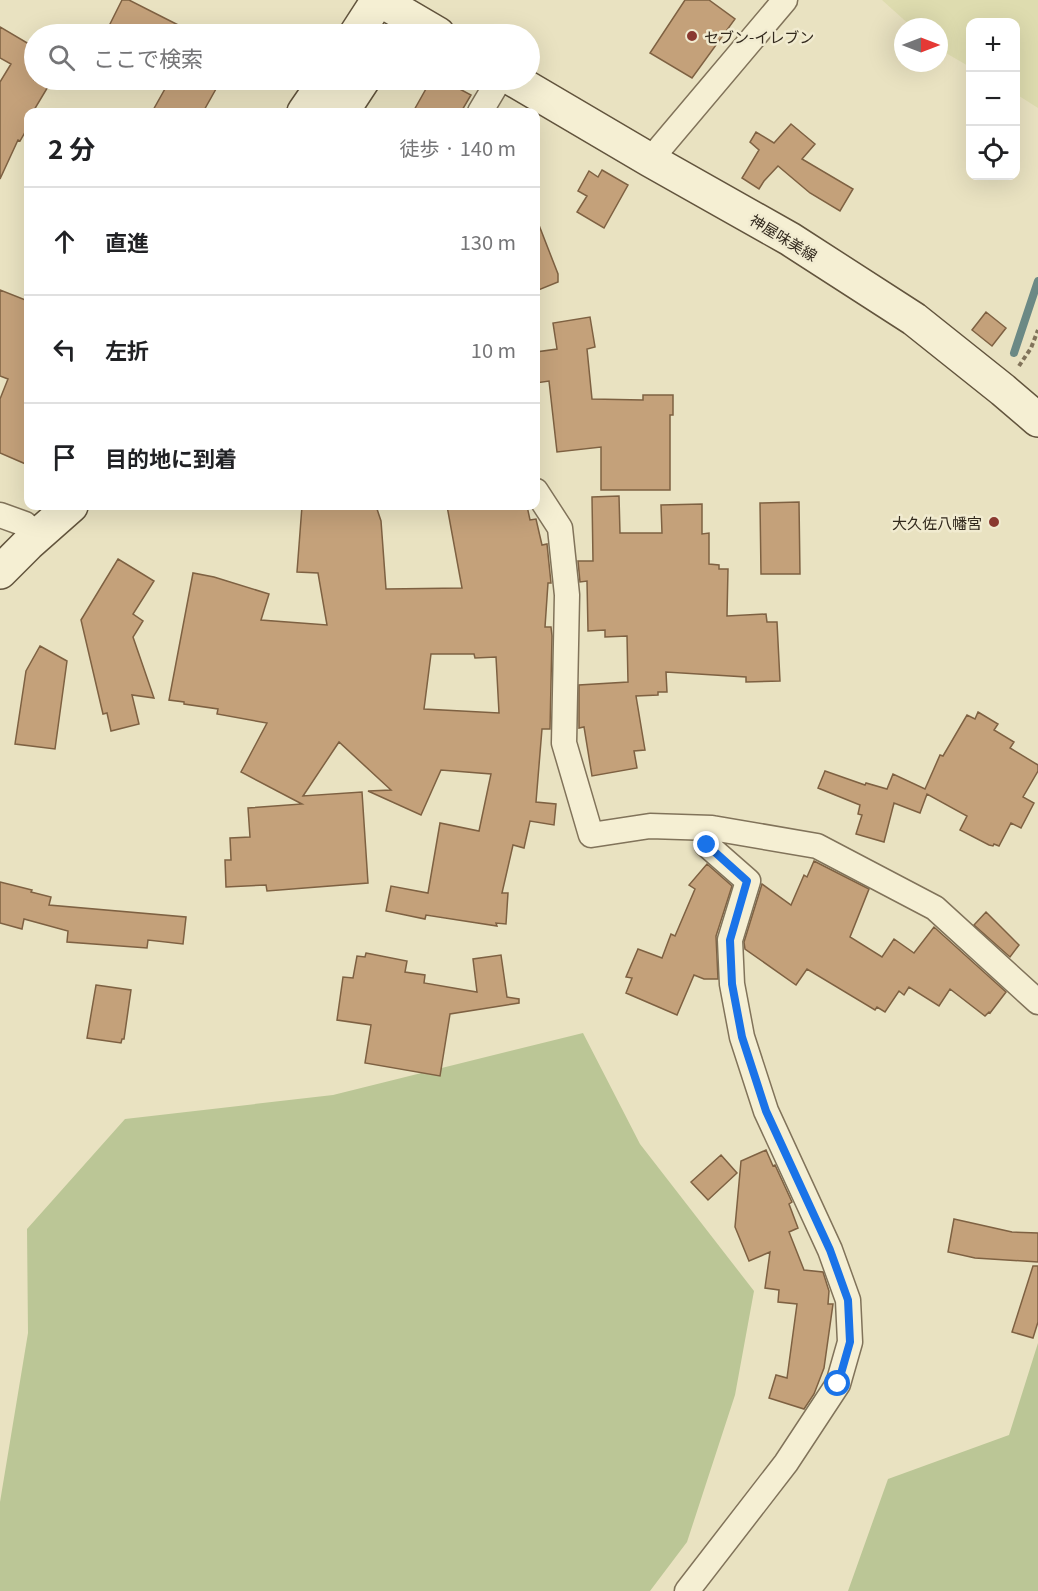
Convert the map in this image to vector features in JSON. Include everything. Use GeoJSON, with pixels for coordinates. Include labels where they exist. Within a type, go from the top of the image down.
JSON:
{"type":"FeatureCollection","features":[{"type":"Feature","properties":{"kind":"main road"},"geometry":{"type":"LineString","coordinates":[[372,24],[394,10],[420,24]]}},
{"type":"Feature","properties":{"kind":"main road"},"geometry":{"type":"LineString","coordinates":[[307,108],[319,90]]}},
{"type":"Feature","properties":{"kind":"main road"},"geometry":{"type":"LineString","coordinates":[[345,108],[356,90]]}},
{"type":"Feature","properties":{"kind":"main road","name":"神屋味美線"},"geometry":{"type":"LineString","coordinates":[[531,90],[790,239],[914,319],[1038,420]]}},
{"type":"Feature","properties":{"kind":"main road"},"geometry":{"type":"LineString","coordinates":[[0,572],[66,510]]}},
{"type":"Feature","properties":{"kind":"main road"},"geometry":{"type":"LineString","coordinates":[[0,555],[21,515]]}},
{"type":"Feature","properties":{"kind":"street"},"geometry":{"type":"LineString","coordinates":[[650,160],[785,0]]}},
{"type":"Feature","properties":{"kind":"street"},"geometry":{"type":"LineString","coordinates":[[482,108],[493,90]]}},
{"type":"Feature","properties":{"kind":"street"},"geometry":{"type":"LineString","coordinates":[[540,497],[560,528],[567,595],[564,743],[591,835],[650,826],[712,828],[816,846],[935,908],[1038,1002]]}},
{"type":"Feature","properties":{"kind":"street"},"geometry":{"type":"LineString","coordinates":[[687,1591],[786,1463],[838,1384],[850,1342],[848,1300],[830,1250],[766,1111],[742,1037],[732,984],[730,940],[747,881],[707,845],[712,828]]}},
{"type":"Feature","properties":{"kind":"path"},"geometry":{"type":"LineString","coordinates":[[1003,390],[1031,348],[1038,330]]}},
{"type":"Feature","properties":{"kind":"shaded area"},"geometry":{"type":"Polygon","coordinates":[[[882,0],[1038,0],[1038,108],[1020,97],[1020,18],[966,18],[966,65],[948,54],[948,18],[902,18],[882,0]]]}},
{"type":"Feature","properties":{"kind":"green space"},"geometry":{"type":"Polygon","coordinates":[[[583,1033],[640,1144],[754,1291],[735,1395],[687,1542],[650,1591],[0,1591],[0,1502],[28,1333],[27,1229],[125,1119],[333,1095],[583,1033]]]}},
{"type":"Feature","properties":{"kind":"green space"},"geometry":{"type":"Polygon","coordinates":[[[1038,1343],[1038,1591],[848,1591],[888,1479],[1009,1435],[1038,1343]]]}},
{"type":"Feature","properties":{"kind":"building"},"geometry":{"type":"Polygon","coordinates":[[[122,0],[129,0],[176,24],[110,24],[122,0]]]}},
{"type":"Feature","properties":{"kind":"building","name":"セブン-イレブン"},"geometry":{"type":"Polygon","coordinates":[[[685,0],[709,0],[735,19],[692,78],[650,53],[685,0]]]}},
{"type":"Feature","properties":{"kind":"building"},"geometry":{"type":"Polygon","coordinates":[[[0,27],[24,41],[24,90],[46,90],[35,108],[24,108],[24,134],[20,141],[18,140],[0,179],[0,82],[11,64],[0,58],[0,27]]]}},
{"type":"Feature","properties":{"kind":"building"},"geometry":{"type":"Polygon","coordinates":[[[164,90],[215,90],[205,108],[154,108],[164,90]]]}},
{"type":"Feature","properties":{"kind":"building"},"geometry":{"type":"Polygon","coordinates":[[[425,90],[462,90],[471,95],[463,108],[415,108],[425,90]]]}},
{"type":"Feature","properties":{"kind":"building"},"geometry":{"type":"Polygon","coordinates":[[[791,124],[815,144],[802,159],[853,189],[840,211],[810,193],[778,166],[759,189],[742,178],[759,150],[750,142],[756,132],[774,143],[791,124]]]}},
{"type":"Feature","properties":{"kind":"building"},"geometry":{"type":"Polygon","coordinates":[[[602,170],[628,185],[604,228],[577,212],[587,196],[578,191],[589,171],[598,177],[602,170]]]}},
{"type":"Feature","properties":{"kind":"building"},"geometry":{"type":"Polygon","coordinates":[[[540,228],[558,274],[558,282],[540,289],[540,228]]]}},
{"type":"Feature","properties":{"kind":"building"},"geometry":{"type":"Polygon","coordinates":[[[0,290],[24,299],[24,463],[0,453],[0,399],[8,379],[0,376],[0,290]]]}},
{"type":"Feature","properties":{"kind":"building"},"geometry":{"type":"Polygon","coordinates":[[[986,312],[1006,328],[992,346],[972,330],[986,312]]]}},
{"type":"Feature","properties":{"kind":"building"},"geometry":{"type":"Polygon","coordinates":[[[590,317],[595,347],[587,349],[592,399],[643,400],[643,395],[673,395],[673,415],[670,415],[670,490],[601,490],[601,447],[557,452],[549,381],[540,382],[540,351],[557,349],[553,323],[590,317]]]}},
{"type":"Feature","properties":{"kind":"building"},"geometry":{"type":"Polygon","coordinates":[[[619,496],[620,533],[662,533],[661,505],[702,504],[702,534],[709,533],[709,564],[719,565],[719,569],[728,569],[727,616],[766,614],[767,622],[777,622],[780,681],[746,682],[746,677],[666,672],[667,692],[658,692],[658,695],[636,696],[645,750],[634,751],[637,768],[592,776],[584,727],[579,728],[579,685],[628,682],[627,636],[605,637],[605,630],[588,631],[587,581],[580,582],[578,561],[593,561],[592,497],[619,496]]]}},
{"type":"Feature","properties":{"kind":"building"},"geometry":{"type":"Polygon","coordinates":[[[799,502],[800,574],[761,574],[760,503],[799,502]]]}},
{"type":"Feature","properties":{"kind":"building"},"geometry":{"type":"Polygon","coordinates":[[[302,510],[377,510],[381,521],[386,589],[462,588],[448,510],[528,510],[530,520],[536,519],[542,545],[547,544],[551,583],[548,583],[545,627],[551,627],[552,636],[550,729],[542,729],[536,802],[556,804],[554,825],[530,821],[524,848],[513,845],[502,893],[508,893],[506,924],[496,923],[497,926],[426,915],[425,919],[386,911],[391,886],[428,893],[440,823],[479,831],[491,774],[441,770],[421,815],[368,791],[391,790],[339,742],[303,796],[362,792],[368,883],[267,891],[266,885],[226,887],[225,860],[231,860],[230,838],[250,837],[248,808],[302,804],[241,772],[267,723],[217,714],[218,709],[169,700],[193,573],[269,594],[261,620],[327,625],[318,573],[297,572],[302,510]],[[431,654],[424,709],[499,713],[496,657],[475,658],[474,654],[431,654]]]}},
{"type":"Feature","properties":{"kind":"building"},"geometry":{"type":"Polygon","coordinates":[[[118,559],[154,581],[133,614],[143,621],[133,637],[154,698],[132,695],[139,724],[111,731],[107,713],[103,714],[81,620],[118,559]]]}},
{"type":"Feature","properties":{"kind":"building"},"geometry":{"type":"Polygon","coordinates":[[[40,646],[67,661],[55,749],[15,744],[26,671],[40,646]]]}},
{"type":"Feature","properties":{"kind":"building"},"geometry":{"type":"Polygon","coordinates":[[[978,712],[998,724],[994,730],[1014,742],[1010,748],[1038,765],[1038,771],[1023,797],[1034,803],[1021,828],[1011,823],[999,846],[989,845],[960,830],[967,816],[927,794],[920,813],[894,803],[884,842],[856,834],[862,815],[858,814],[860,805],[818,788],[825,771],[865,785],[866,783],[887,789],[893,774],[925,789],[940,755],[943,756],[967,715],[975,719],[978,712]]]}},
{"type":"Feature","properties":{"kind":"building"},"geometry":{"type":"Polygon","coordinates":[[[814,861],[869,889],[850,937],[882,957],[894,939],[914,953],[934,927],[1006,992],[990,1013],[985,1016],[950,989],[939,1006],[909,987],[904,995],[899,991],[885,1012],[877,1007],[875,1010],[807,969],[796,985],[745,949],[744,942],[762,884],[791,905],[804,875],[807,877],[814,861]]]}},
{"type":"Feature","properties":{"kind":"building"},"geometry":{"type":"Polygon","coordinates":[[[707,864],[732,886],[716,936],[718,979],[704,979],[694,975],[677,1015],[626,993],[632,978],[626,977],[638,949],[662,958],[671,934],[675,936],[695,889],[689,885],[707,864]]]}},
{"type":"Feature","properties":{"kind":"building"},"geometry":{"type":"Polygon","coordinates":[[[0,882],[51,897],[49,905],[186,917],[183,944],[148,940],[147,948],[67,942],[68,931],[24,919],[22,929],[0,923],[0,882]]]}},
{"type":"Feature","properties":{"kind":"building"},"geometry":{"type":"Polygon","coordinates":[[[986,912],[1019,945],[1010,957],[974,925],[986,912]]]}},
{"type":"Feature","properties":{"kind":"building"},"geometry":{"type":"Polygon","coordinates":[[[366,953],[407,961],[405,972],[425,975],[424,983],[477,992],[473,959],[501,955],[507,997],[519,999],[519,1003],[450,1014],[440,1076],[365,1063],[371,1025],[337,1020],[343,977],[353,978],[357,956],[365,957],[366,953]]]}},
{"type":"Feature","properties":{"kind":"building"},"geometry":{"type":"Polygon","coordinates":[[[96,985],[131,990],[124,1039],[121,1043],[87,1038],[96,985]]]}},
{"type":"Feature","properties":{"kind":"building"},"geometry":{"type":"Polygon","coordinates":[[[766,1150],[792,1202],[789,1204],[798,1228],[789,1232],[804,1270],[823,1272],[829,1291],[828,1304],[833,1304],[824,1368],[814,1394],[804,1409],[769,1398],[776,1375],[787,1378],[797,1304],[778,1302],[779,1290],[765,1288],[770,1252],[749,1261],[735,1227],[741,1161],[766,1150]]]}},
{"type":"Feature","properties":{"kind":"building"},"geometry":{"type":"Polygon","coordinates":[[[721,1155],[737,1173],[708,1200],[691,1182],[721,1155]]]}},
{"type":"Feature","properties":{"kind":"building"},"geometry":{"type":"Polygon","coordinates":[[[954,1219],[1012,1232],[1038,1233],[1038,1262],[975,1258],[948,1252],[954,1219]]]}},
{"type":"Feature","properties":{"kind":"building"},"geometry":{"type":"Polygon","coordinates":[[[1033,1266],[1038,1266],[1038,1322],[1033,1338],[1012,1332],[1033,1266]]]}},
{"type":"Feature","properties":{"kind":"waterway"},"geometry":{"type":"LineString","coordinates":[[1014,353],[1038,281]]}},
{"type":"Feature","properties":{"kind":"place","name":"セブン-イレブン"},"geometry":{"type":"Point","coordinates":[692,36]}},
{"type":"Feature","properties":{"kind":"place","name":"大久佐八幡宮"},"geometry":{"type":"Point","coordinates":[994,522]}},
{"type":"Feature","properties":{"kind":"route"},"geometry":{"type":"LineString","coordinates":[[707,845],[747,881],[730,940],[732,984],[742,1037],[766,1111],[830,1250],[848,1300],[850,1342],[838,1384]]}}]}
